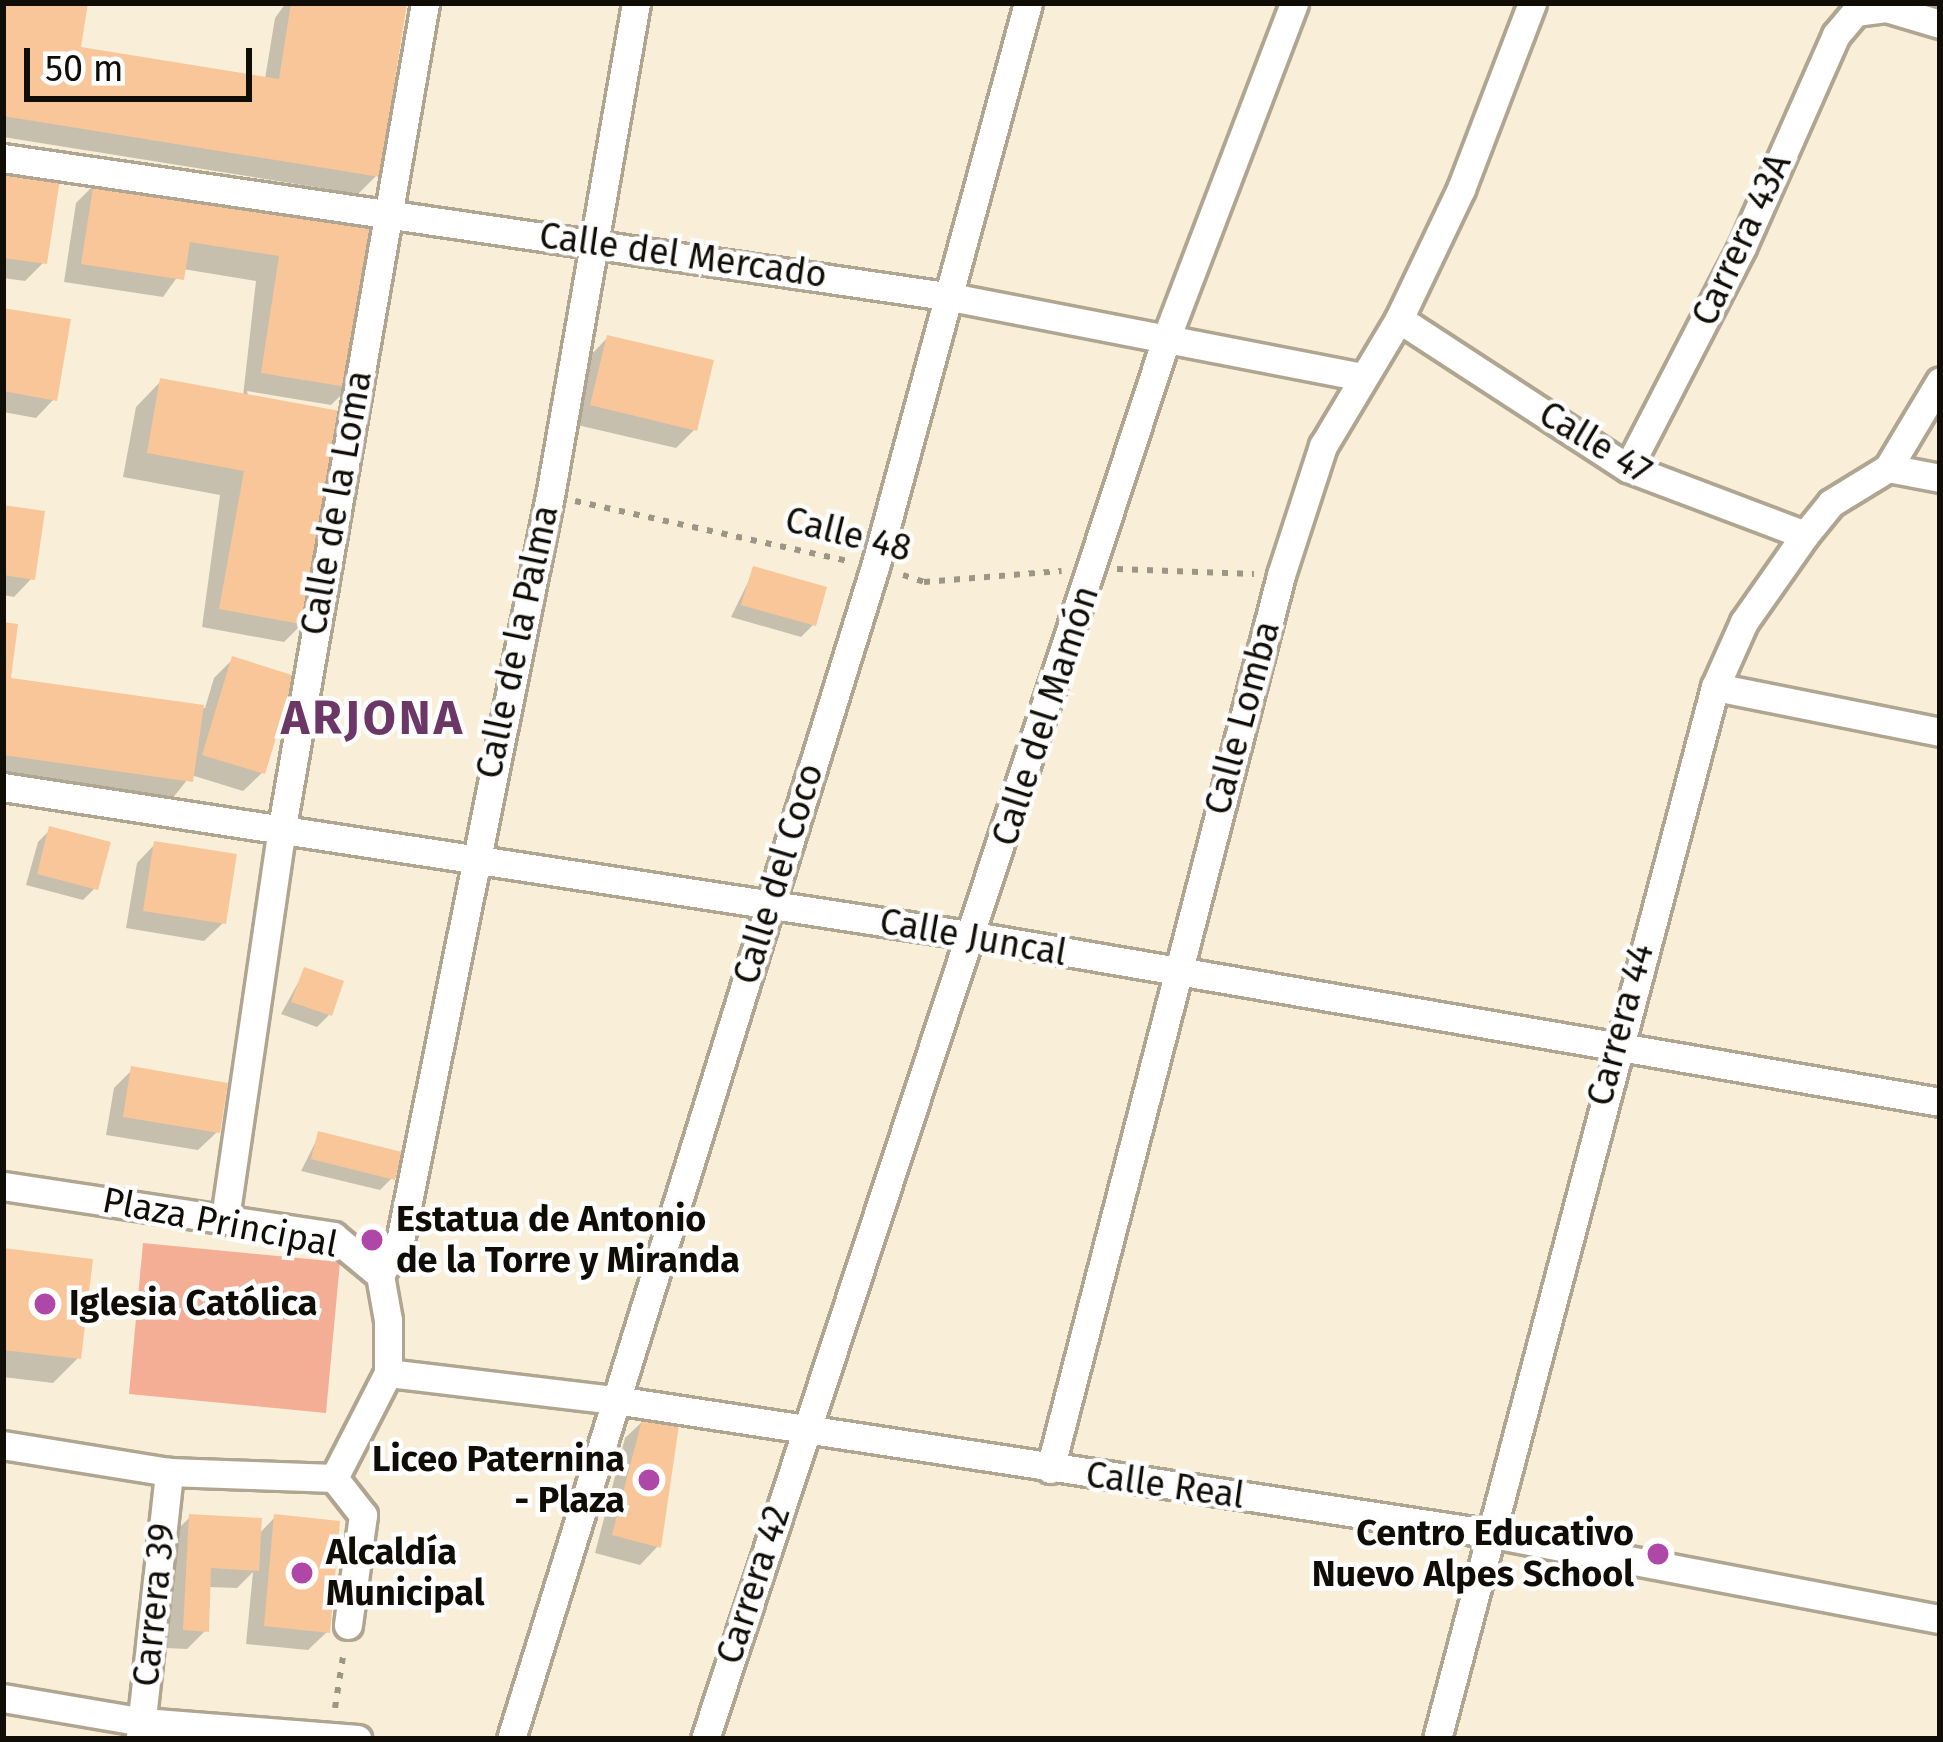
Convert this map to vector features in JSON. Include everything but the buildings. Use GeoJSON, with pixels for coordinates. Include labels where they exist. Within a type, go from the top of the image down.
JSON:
{"type":"FeatureCollection","features":[{"type":"Feature","properties":{"kind":"street","name":"Calle de la Loma"},"geometry":{"type":"LineString","coordinates":[[225,1218],[282,827],[425,3]]}},
{"type":"Feature","properties":{"kind":"street","name":"Calle de la Palma"},"geometry":{"type":"LineString","coordinates":[[380,1275],[400,1240],[472,859],[550,496],[636,3]]}},
{"type":"Feature","properties":{"kind":"street","name":"Calle del Coco"},"geometry":{"type":"LineString","coordinates":[[511,1739],[622,1401],[768,905],[875,567],[1028,3]]}},
{"type":"Feature","properties":{"kind":"street","name":"Calle del Mamón"},"geometry":{"type":"LineString","coordinates":[[803,1432],[974,936],[1167,336],[1294,3]]}},
{"type":"Feature","properties":{"kind":"street","name":"Calle Lomba"},"geometry":{"type":"LineString","coordinates":[[1050,1469],[1281,575],[1323,446],[1359,376],[1400,319],[1461,189],[1532,3]]}},
{"type":"Feature","properties":{"kind":"street","name":"Carrera 43A"},"geometry":{"type":"LineString","coordinates":[[1628,468],[1742,247],[1836,35],[1855,12],[1886,8],[1940,24]]}},
{"type":"Feature","properties":{"kind":"street","name":"Calle del Mercado"},"geometry":{"type":"LineString","coordinates":[[3,158],[946,296],[1359,376]]}},
{"type":"Feature","properties":{"kind":"street","name":"Calle 47"},"geometry":{"type":"LineString","coordinates":[[1400,319],[1628,468],[1805,535]]}},
{"type":"Feature","properties":{"kind":"street","name":"Carrera 44"},"geometry":{"type":"LineString","coordinates":[[1437,1739],[1614,1050],[1715,687],[1744,622],[1805,535],[1831,503],[1888,468],[1937,396]]}},
{"type":"Feature","properties":{"kind":"street"},"geometry":{"type":"LineString","coordinates":[[1888,468],[1940,478]]}},
{"type":"Feature","properties":{"kind":"street"},"geometry":{"type":"LineString","coordinates":[[1715,687],[1940,732]]}},
{"type":"Feature","properties":{"kind":"street","name":"Calle Juncal"},"geometry":{"type":"LineString","coordinates":[[3,787],[974,936],[1175,975],[1940,1102]]}},
{"type":"Feature","properties":{"kind":"street","name":"Plaza Principal"},"geometry":{"type":"LineString","coordinates":[[3,1186],[333,1236],[380,1275],[388,1373]]}},
{"type":"Feature","properties":{"kind":"street"},"geometry":{"type":"LineString","coordinates":[[334,1478],[388,1373]]}},
{"type":"Feature","properties":{"kind":"street","name":"Calle Real"},"geometry":{"type":"LineString","coordinates":[[388,1373],[622,1401],[1493,1534],[1940,1618]]}},
{"type":"Feature","properties":{"kind":"street","name":"Carrera 42"},"geometry":{"type":"LineString","coordinates":[[706,1739],[803,1432]]}},
{"type":"Feature","properties":{"kind":"street"},"geometry":{"type":"LineString","coordinates":[[3,1444],[169,1472],[334,1478],[363,1515],[348,1625]]}},
{"type":"Feature","properties":{"kind":"street","name":"Carrera 39"},"geometry":{"type":"LineString","coordinates":[[141,1730],[169,1472]]}},
{"type":"Feature","properties":{"kind":"street"},"geometry":{"type":"LineString","coordinates":[[3,1698],[141,1730],[339,1738]]}},
{"type":"Feature","properties":{"kind":"path","name":"Calle 48"},"geometry":{"type":"LineString","coordinates":[[550,496],[925,582],[1094,568],[1281,575]]}},
{"type":"Feature","properties":{"kind":"path"},"geometry":{"type":"LineString","coordinates":[[339,1738],[348,1625]]}},
{"type":"Feature","properties":{"kind":"shaded area"},"geometry":{"type":"Polygon","coordinates":[[[143,1243],[340,1262],[326,1413],[129,1394],[143,1243]]]}},
{"type":"Feature","properties":{"kind":"place","name":"Estatua de Antonio de la Torre y Miranda"},"geometry":{"type":"Point","coordinates":[372,1240]}},
{"type":"Feature","properties":{"kind":"place","name":"Iglesia Católica"},"geometry":{"type":"Point","coordinates":[45,1304]}},
{"type":"Feature","properties":{"kind":"place","name":"Liceo Paternina - Plaza"},"geometry":{"type":"Point","coordinates":[649,1480]}},
{"type":"Feature","properties":{"kind":"place","name":"Centro Educativo Nuevo Alpes School"},"geometry":{"type":"Point","coordinates":[1658,1554]}},
{"type":"Feature","properties":{"kind":"place","name":"Alcaldía Municipal"},"geometry":{"type":"Point","coordinates":[302,1573]}},
{"type":"Feature","properties":{"kind":"district","name":"ARJONA"},"geometry":{"type":"Point","coordinates":[373,719]}}]}
